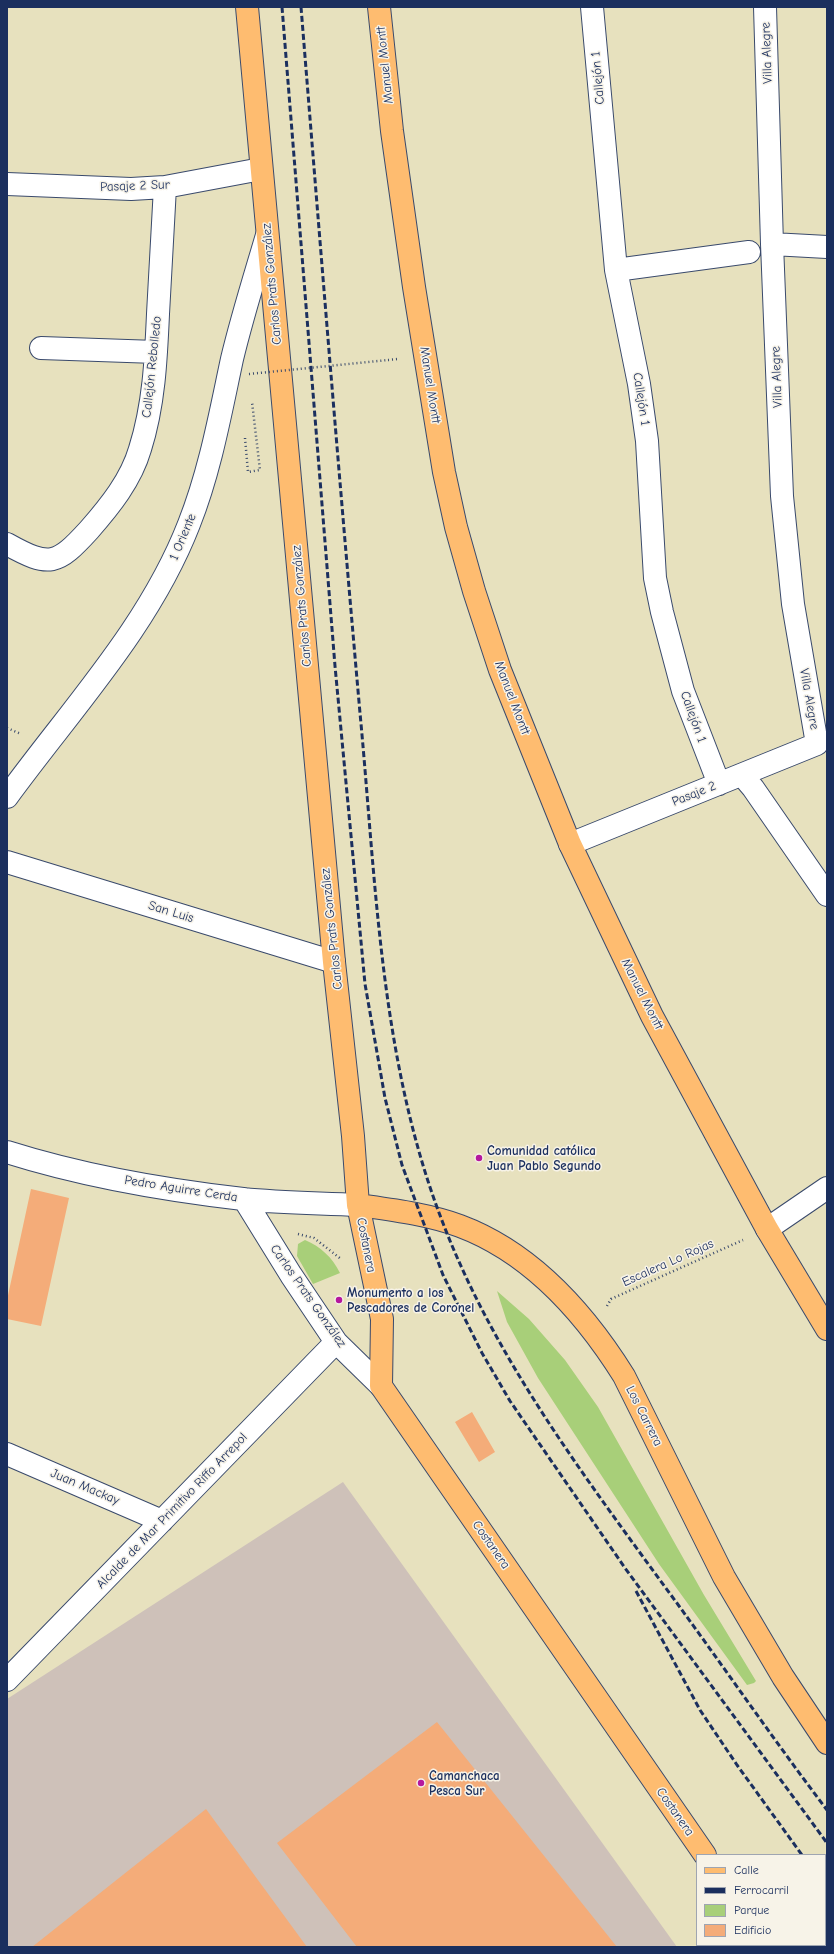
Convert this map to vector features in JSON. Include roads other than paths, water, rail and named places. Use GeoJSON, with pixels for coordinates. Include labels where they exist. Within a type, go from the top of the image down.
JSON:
{"type":"FeatureCollection","features":[{"type":"Feature","properties":{"kind":"main road","name":"Carlos Prats González"},"geometry":{"type":"LineString","coordinates":[[247,7],[334,962],[353,1136],[358,1205]]}},
{"type":"Feature","properties":{"kind":"main road","name":"Manuel Montt"},"geometry":{"type":"LineString","coordinates":[[379,7],[389,108],[414,287],[443,464],[456,527],[474,591],[500,670],[570,844],[652,1016],[767,1229],[827,1329]]}},
{"type":"Feature","properties":{"kind":"main road","name":"Costanera"},"geometry":{"type":"LineString","coordinates":[[358,1205],[373,1284],[382,1319],[381,1386],[704,1854]]}},
{"type":"Feature","properties":{"kind":"main road","name":"Los Carrera"},"geometry":{"type":"LineString","coordinates":[[358,1205],[420,1214],[460,1226],[480,1234],[537,1272],[574,1307],[609,1352],[624,1376],[724,1577],[783,1677],[827,1743]]}},
{"type":"Feature","properties":{"kind":"street","name":"Callejón 1"},"geometry":{"type":"LineString","coordinates":[[592,7],[616,270],[643,410],[647,441],[653,558],[662,612],[684,692],[719,784]]}},
{"type":"Feature","properties":{"kind":"street","name":"Villa Alegre"},"geometry":{"type":"LineString","coordinates":[[765,7],[772,244],[782,496],[794,604],[817,744]]}},
{"type":"Feature","properties":{"kind":"street","name":"Pasaje 2 Sur"},"geometry":{"type":"LineString","coordinates":[[7,184],[131,189],[165,187],[261,169]]}},
{"type":"Feature","properties":{"kind":"street","name":"Callejón Rebolledo"},"geometry":{"type":"LineString","coordinates":[[7,544],[31,556],[51,560],[61,557],[70,550],[103,514],[127,479],[140,449],[151,398],[156,352],[165,187]]}},
{"type":"Feature","properties":{"kind":"street","name":"1 Oriente"},"geometry":{"type":"LineString","coordinates":[[7,797],[116,654],[141,618],[172,564],[189,525],[210,463],[241,321],[267,234]]}},
{"type":"Feature","properties":{"kind":"street"},"geometry":{"type":"LineString","coordinates":[[772,244],[827,247]]}},
{"type":"Feature","properties":{"kind":"street"},"geometry":{"type":"LineString","coordinates":[[616,270],[749,252]]}},
{"type":"Feature","properties":{"kind":"street"},"geometry":{"type":"LineString","coordinates":[[42,348],[156,352]]}},
{"type":"Feature","properties":{"kind":"street","name":"Pasaje 2"},"geometry":{"type":"LineString","coordinates":[[570,844],[817,744]]}},
{"type":"Feature","properties":{"kind":"street"},"geometry":{"type":"LineString","coordinates":[[742,775],[753,788],[827,895]]}},
{"type":"Feature","properties":{"kind":"street","name":"San Luis"},"geometry":{"type":"LineString","coordinates":[[7,862],[334,962]]}},
{"type":"Feature","properties":{"kind":"street","name":"Pedro Aguirre Cerda"},"geometry":{"type":"LineString","coordinates":[[7,1152],[66,1168],[130,1182],[244,1199],[358,1205]]}},
{"type":"Feature","properties":{"kind":"street"},"geometry":{"type":"LineString","coordinates":[[767,1229],[827,1188]]}},
{"type":"Feature","properties":{"kind":"street","name":"Carlos Prats González"},"geometry":{"type":"LineString","coordinates":[[244,1199],[336,1342],[381,1386]]}},
{"type":"Feature","properties":{"kind":"street","name":"Alcalde de Mar Primitivo Riffo Arrepol"},"geometry":{"type":"LineString","coordinates":[[7,1680],[336,1342]]}},
{"type":"Feature","properties":{"kind":"street","name":"Juan Mackay"},"geometry":{"type":"LineString","coordinates":[[7,1454],[162,1521]]}},
{"type":"Feature","properties":{"kind":"railway"},"geometry":{"type":"LineString","coordinates":[[282,7],[335,666],[365,984],[385,1098],[402,1165],[443,1275],[482,1353],[510,1401],[625,1568],[827,1843]]}},
{"type":"Feature","properties":{"kind":"railway"},"geometry":{"type":"LineString","coordinates":[[301,7],[337,448],[377,905],[393,1032],[405,1095],[421,1157],[441,1218],[463,1271],[488,1322],[547,1420],[612,1514],[827,1810]]}},
{"type":"Feature","properties":{"kind":"railway"},"geometry":{"type":"LineString","coordinates":[[636,1591],[700,1710],[737,1765],[801,1854]]}},
{"type":"Feature","properties":{"kind":"place","name":"Comunidad católica Juan Pablo Segundo"},"geometry":{"type":"Point","coordinates":[479,1158]}},
{"type":"Feature","properties":{"kind":"place","name":"Monumento a los Pescadores de Coronel"},"geometry":{"type":"Point","coordinates":[339,1300]}},
{"type":"Feature","properties":{"kind":"place","name":"Camanchaca Pesca Sur"},"geometry":{"type":"Point","coordinates":[421,1783]}}]}
